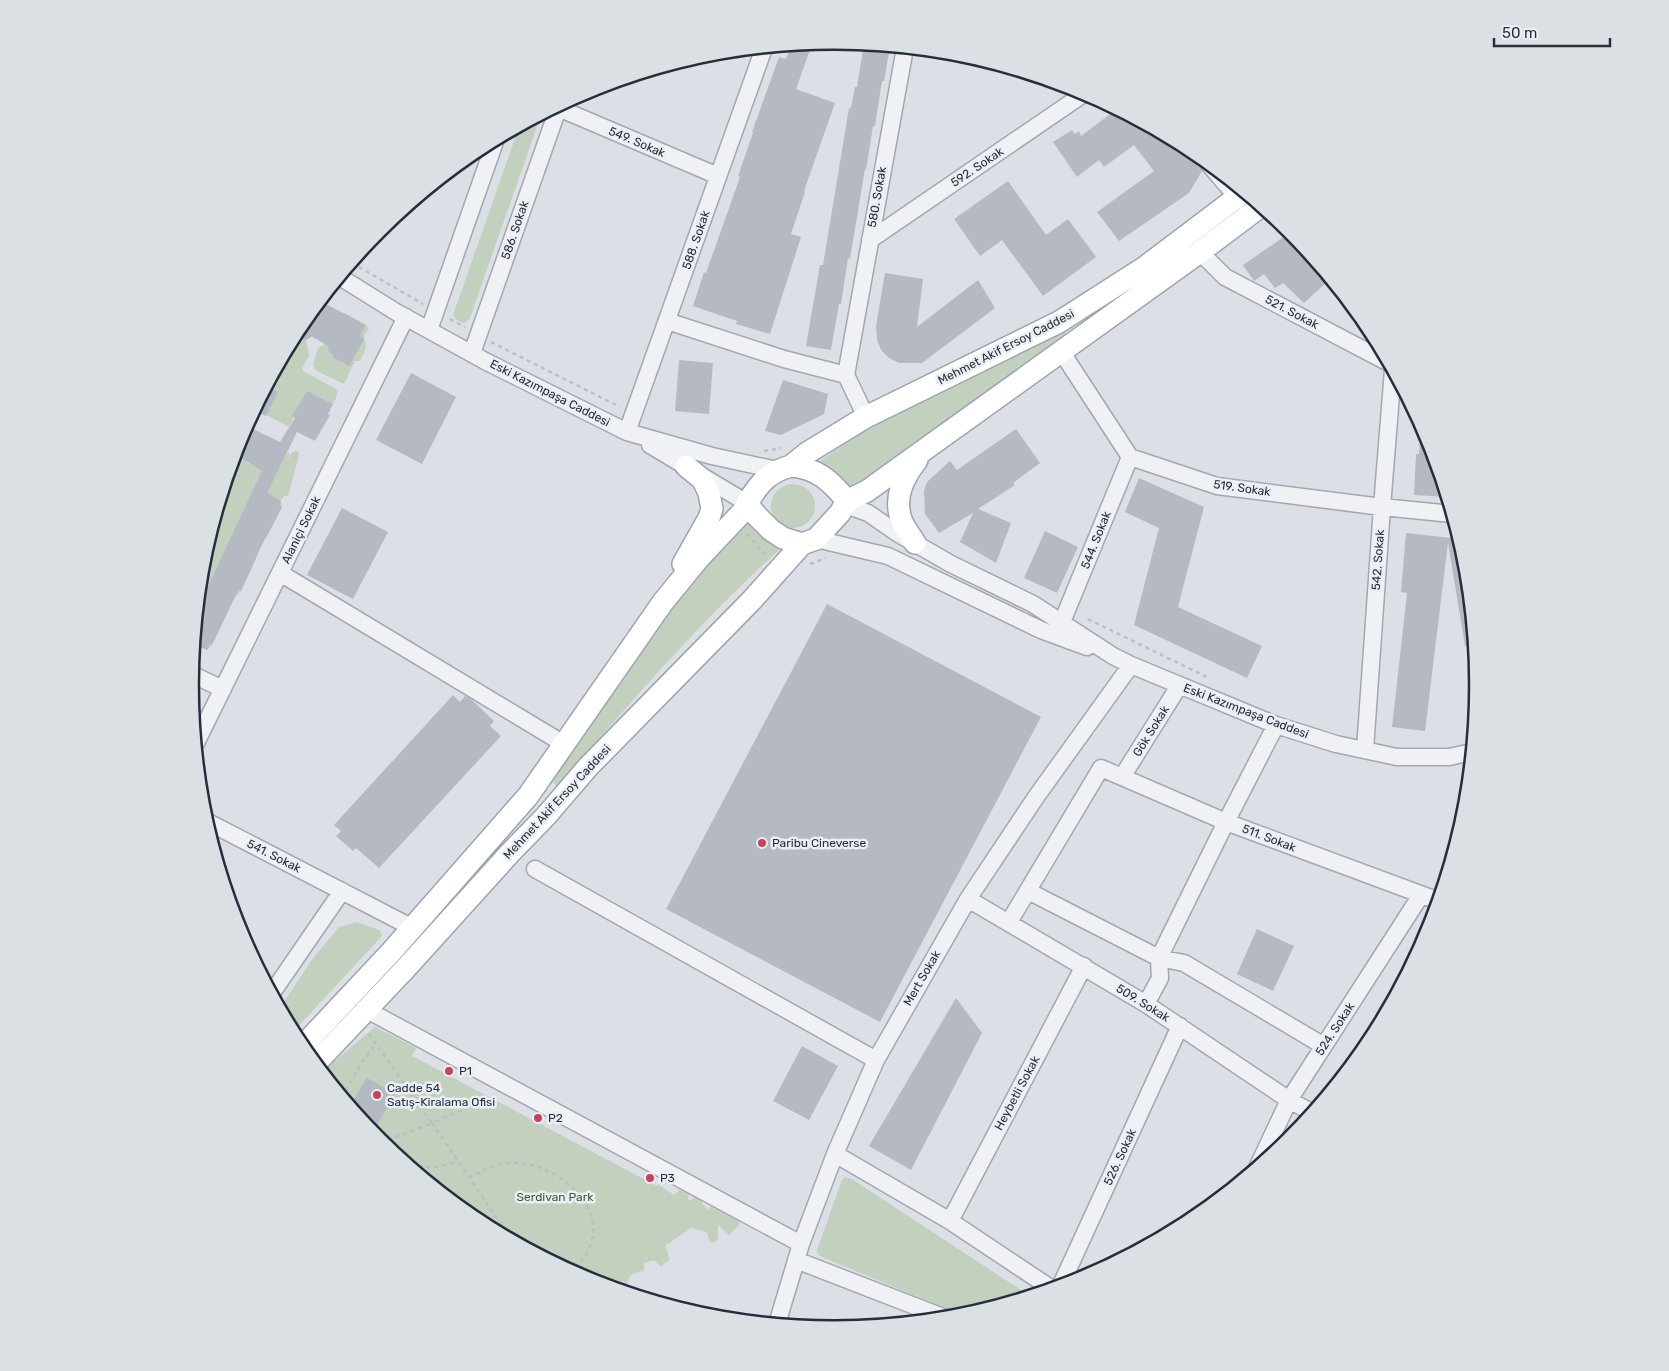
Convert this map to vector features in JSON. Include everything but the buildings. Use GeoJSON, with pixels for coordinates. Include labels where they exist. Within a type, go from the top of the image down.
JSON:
{"type":"FeatureCollection","features":[{"type":"Feature","properties":{"kind":"main road","name":"Mehmet Akif Ersoy Caddesi"},"geometry":{"type":"LineString","coordinates":[[784,468],[866,417],[1059,322],[1145,267],[1239,196]]}},
{"type":"Feature","properties":{"kind":"main road","name":"Mehmet Akif Ersoy Caddesi"},"geometry":{"type":"LineString","coordinates":[[846,503],[867,491],[925,450],[1256,210]]}},
{"type":"Feature","properties":{"kind":"main road"},"geometry":{"type":"LineString","coordinates":[[915,543],[901,521],[898,507],[899,492],[905,476],[925,450]]}},
{"type":"Feature","properties":{"kind":"main road"},"geometry":{"type":"LineString","coordinates":[[663,602],[709,518],[712,509],[709,493],[703,480],[686,466]]}},
{"type":"Feature","properties":{"kind":"main road"},"geometry":{"type":"LineString","coordinates":[[803,467],[814,471],[837,488],[846,503],[808,550],[771,530],[747,504],[768,475],[784,468],[803,467]]}},
{"type":"Feature","properties":{"kind":"main road","name":"Mehmet Akif Ersoy Caddesi"},"geometry":{"type":"LineString","coordinates":[[308,1041],[413,928],[528,796],[663,602],[747,504]]}},
{"type":"Feature","properties":{"kind":"main road","name":"Mehmet Akif Ersoy Caddesi"},"geometry":{"type":"LineString","coordinates":[[320,1059],[546,816],[588,767],[752,600],[808,550]]}},
{"type":"Feature","properties":{"kind":"street","name":"588. Sokak"},"geometry":{"type":"LineString","coordinates":[[627,432],[762,54]]}},
{"type":"Feature","properties":{"kind":"street","name":"580. Sokak"},"geometry":{"type":"LineString","coordinates":[[846,375],[904,54]]}},
{"type":"Feature","properties":{"kind":"street","name":"592. Sokak"},"geometry":{"type":"LineString","coordinates":[[870,240],[1077,98]]}},
{"type":"Feature","properties":{"kind":"street","name":"549. Sokak"},"geometry":{"type":"LineString","coordinates":[[565,110],[718,176]]}},
{"type":"Feature","properties":{"kind":"street","name":"586. Sokak"},"geometry":{"type":"LineString","coordinates":[[472,353],[554,116]]}},
{"type":"Feature","properties":{"kind":"street"},"geometry":{"type":"LineString","coordinates":[[429,330],[492,150]]}},
{"type":"Feature","properties":{"kind":"street","name":"521. Sokak"},"geometry":{"type":"LineString","coordinates":[[1200,252],[1225,277],[1379,358]]}},
{"type":"Feature","properties":{"kind":"street","name":"Eski Kazımpaşa Caddesi"},"geometry":{"type":"LineString","coordinates":[[345,280],[429,330],[627,432],[712,456],[784,468]]}},
{"type":"Feature","properties":{"kind":"street","name":"Alaniçi Sokak"},"geometry":{"type":"LineString","coordinates":[[201,734],[406,317]]}},
{"type":"Feature","properties":{"kind":"street"},"geometry":{"type":"LineString","coordinates":[[667,321],[784,359],[846,375],[866,417]]}},
{"type":"Feature","properties":{"kind":"street"},"geometry":{"type":"LineString","coordinates":[[1061,351],[1130,457]]}},
{"type":"Feature","properties":{"kind":"street","name":"542. Sokak"},"geometry":{"type":"LineString","coordinates":[[1366,750],[1392,381]]}},
{"type":"Feature","properties":{"kind":"street"},"geometry":{"type":"LineString","coordinates":[[627,432],[747,504]]}},
{"type":"Feature","properties":{"kind":"street","name":"519. Sokak"},"geometry":{"type":"LineString","coordinates":[[1130,457],[1217,486],[1446,513]]}},
{"type":"Feature","properties":{"kind":"street","name":"544. Sokak"},"geometry":{"type":"LineString","coordinates":[[1065,616],[1130,457]]}},
{"type":"Feature","properties":{"kind":"street","name":"Eski Kazımpaşa Caddesi"},"geometry":{"type":"LineString","coordinates":[[846,503],[868,513],[951,564],[1033,604],[1065,616],[1113,656]]}},
{"type":"Feature","properties":{"kind":"street","name":"Eski Kazımpaşa Caddesi"},"geometry":{"type":"LineString","coordinates":[[808,550],[888,556],[1041,630],[1113,656],[1179,686],[1276,725],[1336,744],[1398,757],[1449,757],[1466,753]]}},
{"type":"Feature","properties":{"kind":"street"},"geometry":{"type":"LineString","coordinates":[[280,573],[564,744]]}},
{"type":"Feature","properties":{"kind":"street","name":"Mert Sokak"},"geometry":{"type":"LineString","coordinates":[[779,1319],[801,1244],[835,1154],[876,1060],[968,899],[1036,797],[1131,665]]}},
{"type":"Feature","properties":{"kind":"street"},"geometry":{"type":"LineString","coordinates":[[199,678],[223,689]]}},
{"type":"Feature","properties":{"kind":"street","name":"Gök Sokak"},"geometry":{"type":"LineString","coordinates":[[1122,777],[1179,686]]}},
{"type":"Feature","properties":{"kind":"street"},"geometry":{"type":"LineString","coordinates":[[1146,1004],[1160,978],[1159,958],[1276,725]]}},
{"type":"Feature","properties":{"kind":"street","name":"511. Sokak"},"geometry":{"type":"LineString","coordinates":[[1028,891],[1101,768],[1226,822],[1433,899]]}},
{"type":"Feature","properties":{"kind":"street","name":"541. Sokak"},"geometry":{"type":"LineString","coordinates":[[215,826],[413,928]]}},
{"type":"Feature","properties":{"kind":"street"},"geometry":{"type":"LineString","coordinates":[[535,869],[876,1060]]}},
{"type":"Feature","properties":{"kind":"street"},"geometry":{"type":"LineString","coordinates":[[276,987],[342,891]]}},
{"type":"Feature","properties":{"kind":"street"},"geometry":{"type":"LineString","coordinates":[[1009,922],[1028,891],[1159,958],[1184,962],[1324,1046]]}},
{"type":"Feature","properties":{"kind":"street","name":"524. Sokak"},"geometry":{"type":"LineString","coordinates":[[1264,1154],[1289,1100],[1420,895]]}},
{"type":"Feature","properties":{"kind":"street","name":"509. Sokak"},"geometry":{"type":"LineString","coordinates":[[968,899],[1146,1004],[1289,1100],[1307,1110]]}},
{"type":"Feature","properties":{"kind":"street","name":"Heybetli Sokak"},"geometry":{"type":"LineString","coordinates":[[950,1221],[1084,966]]}},
{"type":"Feature","properties":{"kind":"street"},"geometry":{"type":"LineString","coordinates":[[367,1010],[801,1244]]}},
{"type":"Feature","properties":{"kind":"street","name":"526. Sokak"},"geometry":{"type":"LineString","coordinates":[[1064,1278],[1180,1026]]}},
{"type":"Feature","properties":{"kind":"street"},"geometry":{"type":"LineString","coordinates":[[835,1154],[950,1221],[1046,1285]]}},
{"type":"Feature","properties":{"kind":"street"},"geometry":{"type":"LineString","coordinates":[[796,1260],[933,1313]]}},
{"type":"Feature","properties":{"kind":"path"},"geometry":{"type":"LineString","coordinates":[[358,265],[478,335],[634,414]]}},
{"type":"Feature","properties":{"kind":"path"},"geometry":{"type":"LineString","coordinates":[[759,451],[785,448],[807,453]]}},
{"type":"Feature","properties":{"kind":"path"},"geometry":{"type":"LineString","coordinates":[[747,534],[772,560]]}},
{"type":"Feature","properties":{"kind":"path"},"geometry":{"type":"LineString","coordinates":[[808,550],[833,557]]}},
{"type":"Feature","properties":{"kind":"path"},"geometry":{"type":"LineString","coordinates":[[1065,616],[1215,682]]}},
{"type":"Feature","properties":{"kind":"path"},"geometry":{"type":"LineString","coordinates":[[368,1033],[502,1227]]}},
{"type":"Feature","properties":{"kind":"path"},"geometry":{"type":"LineString","coordinates":[[345,1091],[362,1062],[376,1044]]}},
{"type":"Feature","properties":{"kind":"path"},"geometry":{"type":"LineString","coordinates":[[390,1140],[491,1098]]}},
{"type":"Feature","properties":{"kind":"path"},"geometry":{"type":"LineString","coordinates":[[417,1165],[436,1168],[457,1160]]}},
{"type":"Feature","properties":{"kind":"path"},"geometry":{"type":"LineString","coordinates":[[469,1178],[499,1165],[515,1162],[550,1170],[573,1188],[588,1209],[594,1233],[587,1253],[576,1266]]}},
{"type":"Feature","properties":{"kind":"green space"},"geometry":{"type":"Polygon","coordinates":[[[538,124],[470,318],[465,323],[458,321],[453,315],[516,136],[538,124]]]}},
{"type":"Feature","properties":{"kind":"green space"},"geometry":{"type":"Polygon","coordinates":[[[326,305],[343,315],[345,313],[366,325],[369,329],[364,336],[366,348],[360,361],[355,361],[344,384],[315,370],[313,363],[318,348],[325,344],[320,330],[315,339],[312,337],[306,340],[309,356],[302,368],[303,371],[338,390],[333,404],[307,391],[292,416],[294,417],[289,427],[266,415],[278,392],[273,390],[284,368],[306,332],[326,305]]]}},
{"type":"Feature","properties":{"kind":"green space"},"geometry":{"type":"Polygon","coordinates":[[[1060,327],[1066,335],[850,489],[814,465],[871,426],[1060,327]]]}},
{"type":"Feature","properties":{"kind":"green space"},"geometry":{"type":"Polygon","coordinates":[[[288,452],[290,455],[285,463],[293,452],[299,452],[288,496],[284,496],[281,500],[282,507],[256,553],[256,559],[241,591],[236,596],[213,584],[212,645],[207,650],[200,647],[200,644],[211,562],[221,521],[241,459],[264,472],[275,475],[288,452]]]}},
{"type":"Feature","properties":{"kind":"green space"},"geometry":{"type":"Polygon","coordinates":[[[789,484],[797,484],[809,490],[815,506],[809,522],[797,528],[789,528],[777,522],[771,510],[771,502],[777,490],[789,484]]]}},
{"type":"Feature","properties":{"kind":"green space"},"geometry":{"type":"Polygon","coordinates":[[[745,521],[779,550],[749,577],[693,635],[557,786],[549,779],[636,647],[745,521]]]}},
{"type":"Feature","properties":{"kind":"green space"},"geometry":{"type":"Polygon","coordinates":[[[357,922],[379,930],[382,936],[298,1026],[284,1002],[311,961],[339,927],[357,922]]]}},
{"type":"Feature","properties":{"kind":"green space","name":"Serdivan Park"},"geometry":{"type":"Polygon","coordinates":[[[375,1027],[416,1048],[412,1056],[657,1186],[658,1184],[674,1195],[682,1188],[689,1195],[688,1200],[695,1196],[703,1201],[702,1204],[707,1208],[707,1211],[711,1206],[720,1201],[738,1213],[739,1225],[729,1235],[718,1225],[718,1240],[711,1243],[706,1232],[691,1228],[665,1246],[670,1259],[661,1267],[654,1260],[644,1263],[644,1271],[630,1276],[627,1286],[591,1273],[517,1236],[481,1214],[448,1190],[385,1135],[357,1105],[327,1068],[375,1027]]]}},
{"type":"Feature","properties":{"kind":"green space"},"geometry":{"type":"Polygon","coordinates":[[[845,1177],[852,1179],[1023,1292],[950,1310],[822,1257],[818,1254],[817,1250],[842,1180],[845,1177]]]}},
{"type":"Feature","properties":{"kind":"place","name":"Paribu Cineverse"},"geometry":{"type":"Point","coordinates":[762,843]}},
{"type":"Feature","properties":{"kind":"place","name":"P1"},"geometry":{"type":"Point","coordinates":[449,1071]}},
{"type":"Feature","properties":{"kind":"place","name":"Cadde 54 Satış-Kiralama Ofisi"},"geometry":{"type":"Point","coordinates":[377,1095]}},
{"type":"Feature","properties":{"kind":"place","name":"P2"},"geometry":{"type":"Point","coordinates":[538,1118]}},
{"type":"Feature","properties":{"kind":"place","name":"P3"},"geometry":{"type":"Point","coordinates":[650,1178]}}]}
